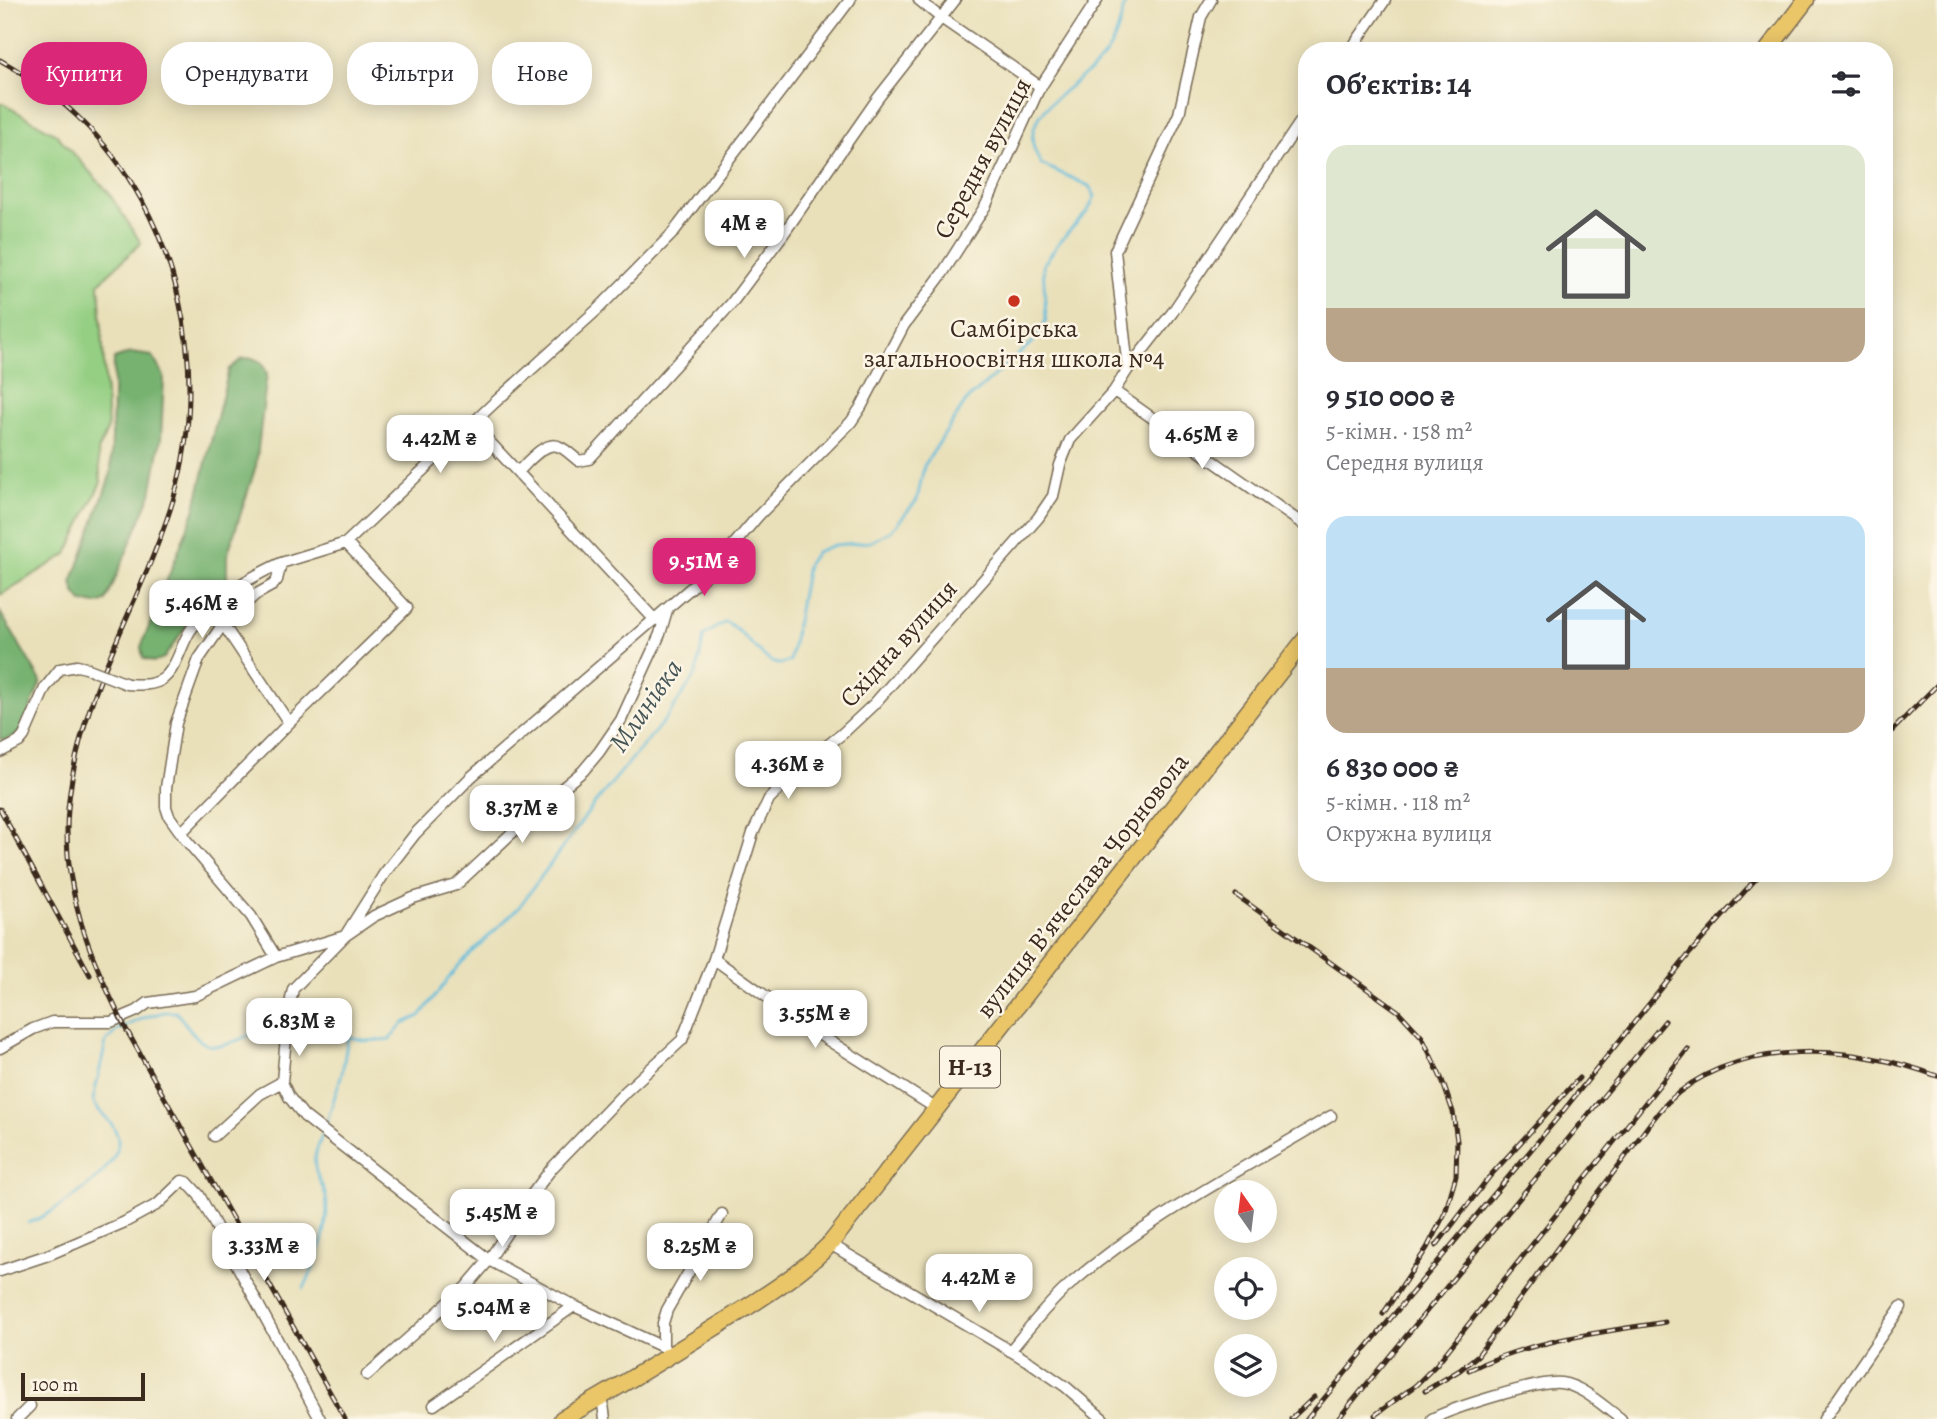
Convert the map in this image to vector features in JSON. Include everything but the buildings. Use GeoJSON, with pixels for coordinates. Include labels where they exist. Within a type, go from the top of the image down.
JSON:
{"type":"FeatureCollection","features":[{"type":"Feature","properties":{"kind":"main road"},"geometry":{"type":"LineString","coordinates":[[1773,42],[1806,0]]}},
{"type":"Feature","properties":{"kind":"main road","name":"вулиця Вʼячеслава Чорновола"},"geometry":{"type":"LineString","coordinates":[[562,1419],[602,1397],[667,1351],[788,1281],[830,1244],[1298,648]]}},
{"type":"Feature","properties":{"kind":"street"},"geometry":{"type":"LineString","coordinates":[[0,752],[19,742],[24,736],[45,688],[60,668],[86,668],[127,684],[145,685],[162,680],[200,618],[250,578],[281,563],[346,543],[472,423],[598,309],[672,234],[850,0]]}},
{"type":"Feature","properties":{"kind":"street"},"geometry":{"type":"LineString","coordinates":[[919,0],[1041,87]]}},
{"type":"Feature","properties":{"kind":"street"},"geometry":{"type":"LineString","coordinates":[[517,472],[553,444],[579,461],[589,458],[694,347],[743,288],[878,98],[955,0]]}},
{"type":"Feature","properties":{"kind":"street","name":"Середня вулиця"},"geometry":{"type":"LineString","coordinates":[[345,936],[384,874],[415,834],[480,768],[714,568],[758,516],[851,422],[904,325],[942,274],[986,205],[1041,87],[1097,0]]}},
{"type":"Feature","properties":{"kind":"street"},"geometry":{"type":"LineString","coordinates":[[1128,369],[1115,251],[1179,114],[1201,17],[1211,0]]}},
{"type":"Feature","properties":{"kind":"street"},"geometry":{"type":"LineString","coordinates":[[1356,42],[1385,0]]}},
{"type":"Feature","properties":{"kind":"street","name":"Східна вулиця"},"geometry":{"type":"LineString","coordinates":[[367,1375],[466,1287],[489,1260],[530,1196],[552,1168],[626,1091],[682,1040],[714,959],[753,833],[769,799],[805,763],[874,704],[1038,518],[1053,496],[1060,465],[1070,440],[1114,391],[1172,313],[1298,125]]}},
{"type":"Feature","properties":{"kind":"street"},"geometry":{"type":"LineString","coordinates":[[1114,391],[1298,521]]}},
{"type":"Feature","properties":{"kind":"street"},"geometry":{"type":"LineString","coordinates":[[472,423],[655,620]]}},
{"type":"Feature","properties":{"kind":"street"},"geometry":{"type":"LineString","coordinates":[[181,833],[407,608],[346,543]]}},
{"type":"Feature","properties":{"kind":"street"},"geometry":{"type":"LineString","coordinates":[[276,957],[251,916],[181,833],[166,807],[169,756],[176,723],[199,659],[223,624],[255,595],[273,585],[281,563]]}},
{"type":"Feature","properties":{"kind":"street"},"geometry":{"type":"LineString","coordinates":[[667,1351],[573,1306],[489,1260],[317,1126],[297,1108],[282,1082],[293,989],[345,936],[374,916],[414,898],[456,885],[543,804],[583,771],[621,720],[660,634],[668,609]]}},
{"type":"Feature","properties":{"kind":"street"},"geometry":{"type":"LineString","coordinates":[[223,624],[289,723]]}},
{"type":"Feature","properties":{"kind":"street"},"geometry":{"type":"LineString","coordinates":[[0,1048],[33,1029],[52,1022],[111,1022],[148,1003],[195,996],[276,957],[345,936]]}},
{"type":"Feature","properties":{"kind":"street"},"geometry":{"type":"LineString","coordinates":[[714,959],[820,1035],[937,1109]]}},
{"type":"Feature","properties":{"kind":"street"},"geometry":{"type":"LineString","coordinates":[[214,1136],[260,1094],[282,1082]]}},
{"type":"Feature","properties":{"kind":"street"},"geometry":{"type":"LineString","coordinates":[[1010,1351],[1067,1288],[1126,1240],[1331,1116]]}},
{"type":"Feature","properties":{"kind":"street"},"geometry":{"type":"LineString","coordinates":[[0,1271],[48,1255],[125,1222],[158,1204],[182,1181],[187,1182],[199,1195],[320,1419]]}},
{"type":"Feature","properties":{"kind":"street"},"geometry":{"type":"LineString","coordinates":[[667,1351],[663,1323],[667,1310],[722,1214]]}},
{"type":"Feature","properties":{"kind":"street"},"geometry":{"type":"LineString","coordinates":[[830,1244],[1010,1351],[1066,1387],[1103,1419]]}},
{"type":"Feature","properties":{"kind":"street"},"geometry":{"type":"LineString","coordinates":[[434,1405],[567,1313],[573,1306]]}},
{"type":"Feature","properties":{"kind":"street"},"geometry":{"type":"LineString","coordinates":[[1824,1419],[1901,1307]]}},
{"type":"Feature","properties":{"kind":"street"},"geometry":{"type":"LineString","coordinates":[[1432,1419],[1449,1410],[1543,1384],[1560,1382],[1574,1387],[1621,1419]]}},
{"type":"Feature","properties":{"kind":"street"},"geometry":{"type":"LineString","coordinates":[[602,1397],[605,1419]]}},
{"type":"Feature","properties":{"kind":"street"},"geometry":{"type":"LineString","coordinates":[[17,1419],[30,1406]]}},
{"type":"Feature","properties":{"kind":"green space"},"geometry":{"type":"Polygon","coordinates":[[[0,102],[56,134],[109,193],[141,243],[99,283],[108,428],[98,451],[101,482],[67,554],[0,595],[0,102]]]}},
{"type":"Feature","properties":{"kind":"green space"},"geometry":{"type":"Polygon","coordinates":[[[131,353],[152,356],[164,376],[161,439],[151,494],[106,601],[98,604],[82,602],[72,583],[111,473],[114,359],[131,353]]]}},
{"type":"Feature","properties":{"kind":"green space"},"geometry":{"type":"Polygon","coordinates":[[[252,358],[261,362],[267,373],[256,466],[227,556],[227,586],[196,612],[164,658],[153,662],[143,658],[141,647],[194,511],[229,369],[242,359],[252,358]]]}},
{"type":"Feature","properties":{"kind":"green space"},"geometry":{"type":"Polygon","coordinates":[[[0,612],[41,681],[17,736],[3,740],[0,738],[0,612]]]}},
{"type":"Feature","properties":{"kind":"waterway","name":"Млинівка"},"geometry":{"type":"LineString","coordinates":[[325,1128],[342,1073],[348,1037],[368,1041],[390,1039],[404,1023],[420,1016],[458,966],[519,907],[595,803],[668,716],[696,674],[704,635],[725,622],[739,631],[766,658],[780,664],[790,661],[807,565],[816,552],[834,545],[870,542],[891,531],[917,500],[924,466],[966,401],[1037,338],[1046,320],[1043,265],[1061,240],[1088,211],[1095,196],[1089,186],[1041,164],[1034,147],[1033,131],[1047,108],[1093,68],[1107,52],[1117,31],[1126,0]]}},
{"type":"Feature","properties":{"kind":"waterway"},"geometry":{"type":"LineString","coordinates":[[28,1223],[39,1219],[83,1190],[108,1165],[116,1152],[117,1134],[93,1100],[106,1042],[117,1030],[146,1017],[176,1012],[202,1042],[220,1046],[275,1024],[285,1023]]}},
{"type":"Feature","properties":{"kind":"waterway"},"geometry":{"type":"LineString","coordinates":[[292,1024],[346,1036]]}},
{"type":"Feature","properties":{"kind":"waterway","name":"Млинівка"},"geometry":{"type":"LineString","coordinates":[[304,1288],[318,1256],[326,1221],[325,1194],[315,1163],[322,1135]]}},
{"type":"Feature","properties":{"kind":"railway"},"geometry":{"type":"LineString","coordinates":[[0,60],[21,72],[78,117],[113,157],[142,201],[164,249],[179,300],[187,353],[189,406],[183,459],[170,510],[96,692],[83,729],[74,768],[67,839],[74,896],[90,950],[126,1029],[345,1419]]}},
{"type":"Feature","properties":{"kind":"railway"},"geometry":{"type":"LineString","coordinates":[[1893,730],[1937,685]]}},
{"type":"Feature","properties":{"kind":"railway"},"geometry":{"type":"LineString","coordinates":[[0,809],[90,975]]}},
{"type":"Feature","properties":{"kind":"railway"},"geometry":{"type":"LineString","coordinates":[[1307,1419],[1555,1121],[1690,953],[1753,882]]}},
{"type":"Feature","properties":{"kind":"railway"},"geometry":{"type":"LineString","coordinates":[[1236,895],[1398,1011],[1422,1037],[1442,1080],[1453,1112],[1457,1141],[1456,1176],[1445,1213],[1427,1248],[1383,1314]]}},
{"type":"Feature","properties":{"kind":"railway"},"geometry":{"type":"LineString","coordinates":[[1338,1419],[1665,1021]]}},
{"type":"Feature","properties":{"kind":"railway"},"geometry":{"type":"LineString","coordinates":[[1375,1415],[1416,1385],[1436,1365],[1688,1049]]}},
{"type":"Feature","properties":{"kind":"railway"},"geometry":{"type":"LineString","coordinates":[[1425,1391],[1460,1370],[1478,1355],[1655,1117],[1668,1102],[1696,1081],[1727,1066],[1762,1057],[1798,1053],[1834,1053],[1870,1058],[1937,1076]]}},
{"type":"Feature","properties":{"kind":"railway"},"geometry":{"type":"LineString","coordinates":[[1436,1246],[1490,1176],[1579,1078]]}},
{"type":"Feature","properties":{"kind":"railway"},"geometry":{"type":"LineString","coordinates":[[1469,1370],[1516,1351],[1590,1334],[1665,1322]]}},
{"type":"Feature","properties":{"kind":"railway"},"geometry":{"type":"LineString","coordinates":[[1291,1419],[1314,1397]]}},
{"type":"Feature","properties":{"kind":"place","name":"Самбірська загальноосвітня школа №4"},"geometry":{"type":"Point","coordinates":[1014,301]}}]}
